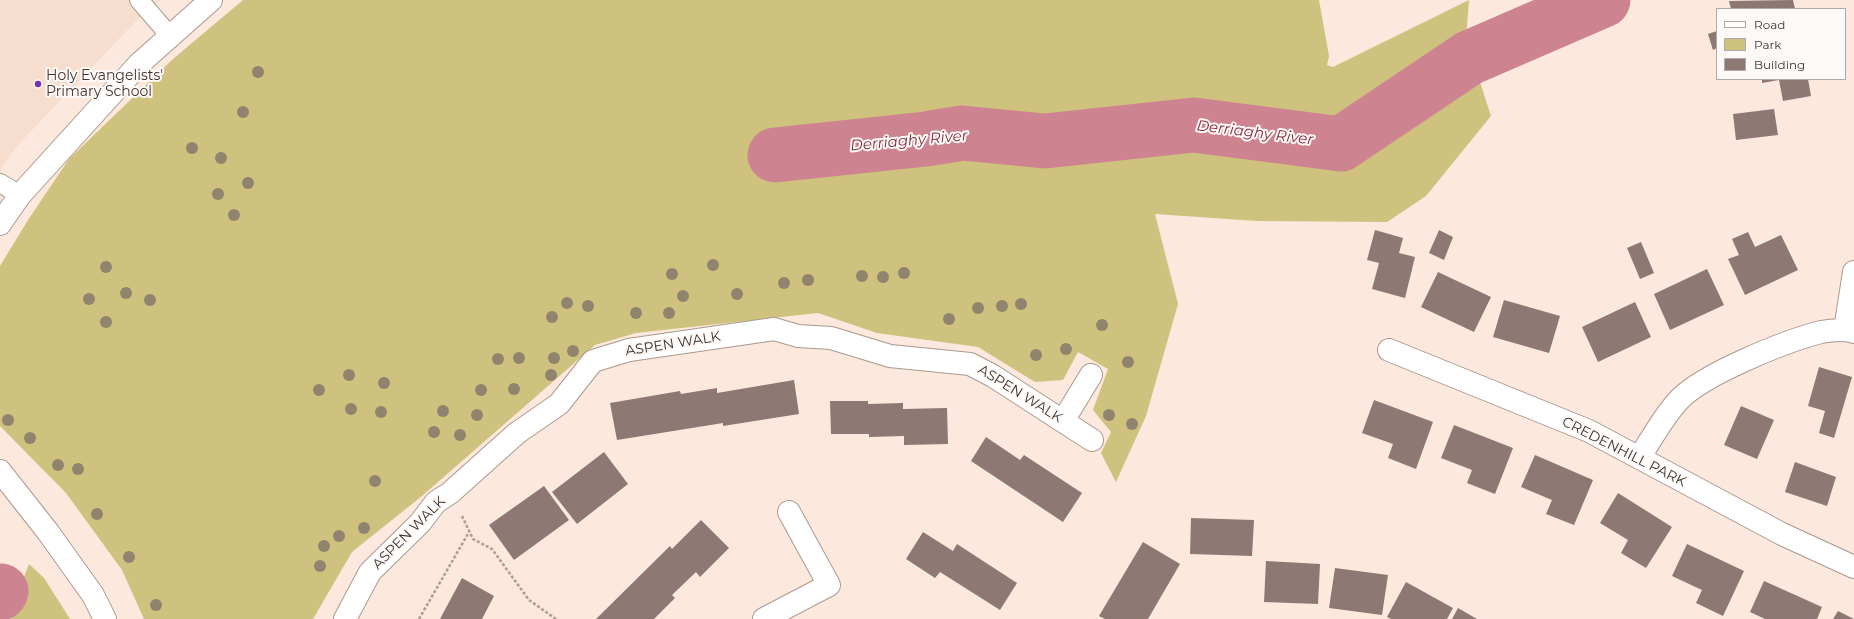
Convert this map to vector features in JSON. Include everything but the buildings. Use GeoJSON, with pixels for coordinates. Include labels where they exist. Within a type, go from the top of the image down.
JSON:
{"type":"FeatureCollection","features":[{"type":"Feature","properties":{"kind":"street"},"geometry":{"type":"LineString","coordinates":[[0,224],[20,195],[139,64],[211,0]]}},
{"type":"Feature","properties":{"kind":"street"},"geometry":{"type":"LineString","coordinates":[[1640,458],[1677,401],[1703,380],[1768,350],[1822,332],[1850,331],[1854,272]]}},
{"type":"Feature","properties":{"kind":"street","name":"ASPEN WALK"},"geometry":{"type":"LineString","coordinates":[[345,619],[370,572],[420,523],[436,502],[450,492],[517,433],[559,404],[593,361],[629,350],[774,330],[798,336],[831,338],[890,356],[970,364],[993,376],[1092,440]]}},
{"type":"Feature","properties":{"kind":"street","name":"CREDENHILL PARK"},"geometry":{"type":"LineString","coordinates":[[1389,350],[1588,431],[1782,534],[1854,567]]}},
{"type":"Feature","properties":{"kind":"street"},"geometry":{"type":"LineString","coordinates":[[1063,421],[1091,375]]}},
{"type":"Feature","properties":{"kind":"street"},"geometry":{"type":"LineString","coordinates":[[0,471],[48,532],[93,594],[105,619]]}},
{"type":"Feature","properties":{"kind":"street"},"geometry":{"type":"LineString","coordinates":[[764,619],[829,585],[789,512]]}},
{"type":"Feature","properties":{"kind":"lane"},"geometry":{"type":"LineString","coordinates":[[138,0],[170,36]]}},
{"type":"Feature","properties":{"kind":"lane"},"geometry":{"type":"LineString","coordinates":[[0,183],[20,195]]}},
{"type":"Feature","properties":{"kind":"path"},"geometry":{"type":"LineString","coordinates":[[450,492],[473,539],[492,550],[529,600],[556,619]]}},
{"type":"Feature","properties":{"kind":"path"},"geometry":{"type":"LineString","coordinates":[[420,619],[470,532]]}},
{"type":"Feature","properties":{"kind":"shaded area","name":"Holy Evangelists' Primary School"},"geometry":{"type":"Polygon","coordinates":[[[0,0],[160,0],[136,21],[16,147],[0,170],[0,0]]]}},
{"type":"Feature","properties":{"kind":"green space"},"geometry":{"type":"Polygon","coordinates":[[[243,0],[1319,0],[1329,56],[1327,65],[1333,67],[1469,0],[1466,39],[1491,116],[1426,196],[1387,222],[1257,221],[1155,214],[1178,304],[1146,416],[1116,482],[1101,453],[1111,432],[1093,410],[1108,369],[1078,352],[1063,380],[1035,382],[978,347],[877,333],[818,313],[636,333],[595,345],[422,496],[352,552],[313,619],[144,619],[122,570],[66,493],[0,426],[0,266],[28,220],[69,159],[173,59],[243,0]],[[772,147],[782,171],[793,179],[772,147]]]}},
{"type":"Feature","properties":{"kind":"green space"},"geometry":{"type":"Polygon","coordinates":[[[29,564],[44,578],[70,619],[8,619],[29,564]]]}},
{"type":"Feature","properties":{"kind":"waterway","name":"Derriaghy River"},"geometry":{"type":"LineString","coordinates":[[775,155],[926,139],[962,133],[1045,141],[1194,125],[1341,144],[1469,58],[1603,0]]}},
{"type":"Feature","properties":{"kind":"place","name":"Holy Evangelists' Primary School"},"geometry":{"type":"Point","coordinates":[38,84]}}]}
